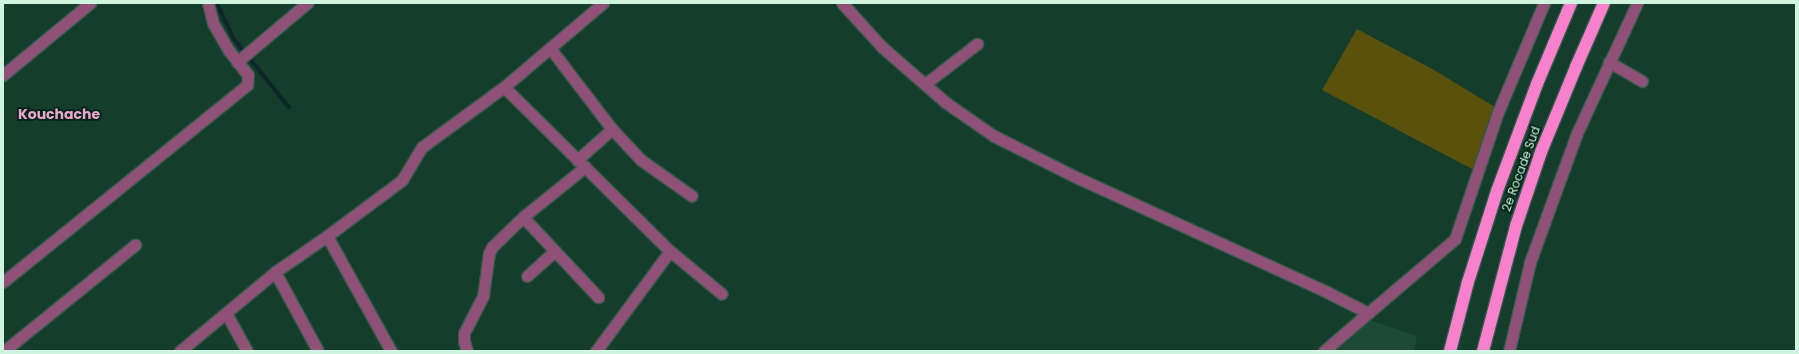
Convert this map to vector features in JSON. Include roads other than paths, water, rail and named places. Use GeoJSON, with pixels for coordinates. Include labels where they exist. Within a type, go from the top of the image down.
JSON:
{"type":"FeatureCollection","features":[{"type":"Feature","properties":{"kind":"highway","name":"2e Rocade Sud"},"geometry":{"type":"LineString","coordinates":[[1450,351],[1468,282],[1497,191],[1537,84],[1571,3]]}},
{"type":"Feature","properties":{"kind":"highway","name":"2e Rocade Sud"},"geometry":{"type":"LineString","coordinates":[[1483,351],[1516,226],[1541,152],[1576,66],[1604,3]]}},
{"type":"Feature","properties":{"kind":"street"},"geometry":{"type":"LineString","coordinates":[[3,75],[90,3]]}},
{"type":"Feature","properties":{"kind":"street"},"geometry":{"type":"LineString","coordinates":[[3,282],[247,85],[248,75],[237,62],[213,24],[208,3]]}},
{"type":"Feature","properties":{"kind":"street"},"geometry":{"type":"LineString","coordinates":[[237,62],[307,3]]}},
{"type":"Feature","properties":{"kind":"street"},"geometry":{"type":"LineString","coordinates":[[180,351],[275,272],[327,236],[402,180],[422,146],[504,87],[603,3]]}},
{"type":"Feature","properties":{"kind":"street"},"geometry":{"type":"LineString","coordinates":[[842,3],[882,47],[946,102],[994,136],[1078,178],[1368,312]]}},
{"type":"Feature","properties":{"kind":"street"},"geometry":{"type":"LineString","coordinates":[[1324,351],[1455,239],[1498,112],[1544,3]]}},
{"type":"Feature","properties":{"kind":"street"},"geometry":{"type":"LineString","coordinates":[[1509,351],[1530,262],[1577,133],[1637,3]]}},
{"type":"Feature","properties":{"kind":"street"},"geometry":{"type":"LineString","coordinates":[[925,84],[977,44]]}},
{"type":"Feature","properties":{"kind":"street"},"geometry":{"type":"LineString","coordinates":[[550,48],[612,129],[641,160],[692,196]]}},
{"type":"Feature","properties":{"kind":"street"},"geometry":{"type":"LineString","coordinates":[[1609,62],[1642,81]]}},
{"type":"Feature","properties":{"kind":"street"},"geometry":{"type":"LineString","coordinates":[[504,87],[670,251],[722,294]]}},
{"type":"Feature","properties":{"kind":"street"},"geometry":{"type":"LineString","coordinates":[[467,351],[464,341],[464,333],[483,296],[489,253],[498,239],[581,163],[612,129]]}},
{"type":"Feature","properties":{"kind":"street"},"geometry":{"type":"LineString","coordinates":[[523,217],[554,252],[598,297]]}},
{"type":"Feature","properties":{"kind":"street"},"geometry":{"type":"LineString","coordinates":[[327,236],[391,351]]}},
{"type":"Feature","properties":{"kind":"street"},"geometry":{"type":"LineString","coordinates":[[5,347],[135,245]]}},
{"type":"Feature","properties":{"kind":"street"},"geometry":{"type":"LineString","coordinates":[[596,351],[670,251]]}},
{"type":"Feature","properties":{"kind":"street"},"geometry":{"type":"LineString","coordinates":[[527,276],[554,252]]}},
{"type":"Feature","properties":{"kind":"street"},"geometry":{"type":"LineString","coordinates":[[275,272],[318,351]]}},
{"type":"Feature","properties":{"kind":"street"},"geometry":{"type":"LineString","coordinates":[[226,313],[247,351]]}},
{"type":"Feature","properties":{"kind":"waterway"},"geometry":{"type":"LineString","coordinates":[[217,3],[235,40],[289,107]]}},
{"type":"Feature","properties":{"kind":"district","name":"Kouchache"},"geometry":{"type":"Point","coordinates":[59,114]}}]}
